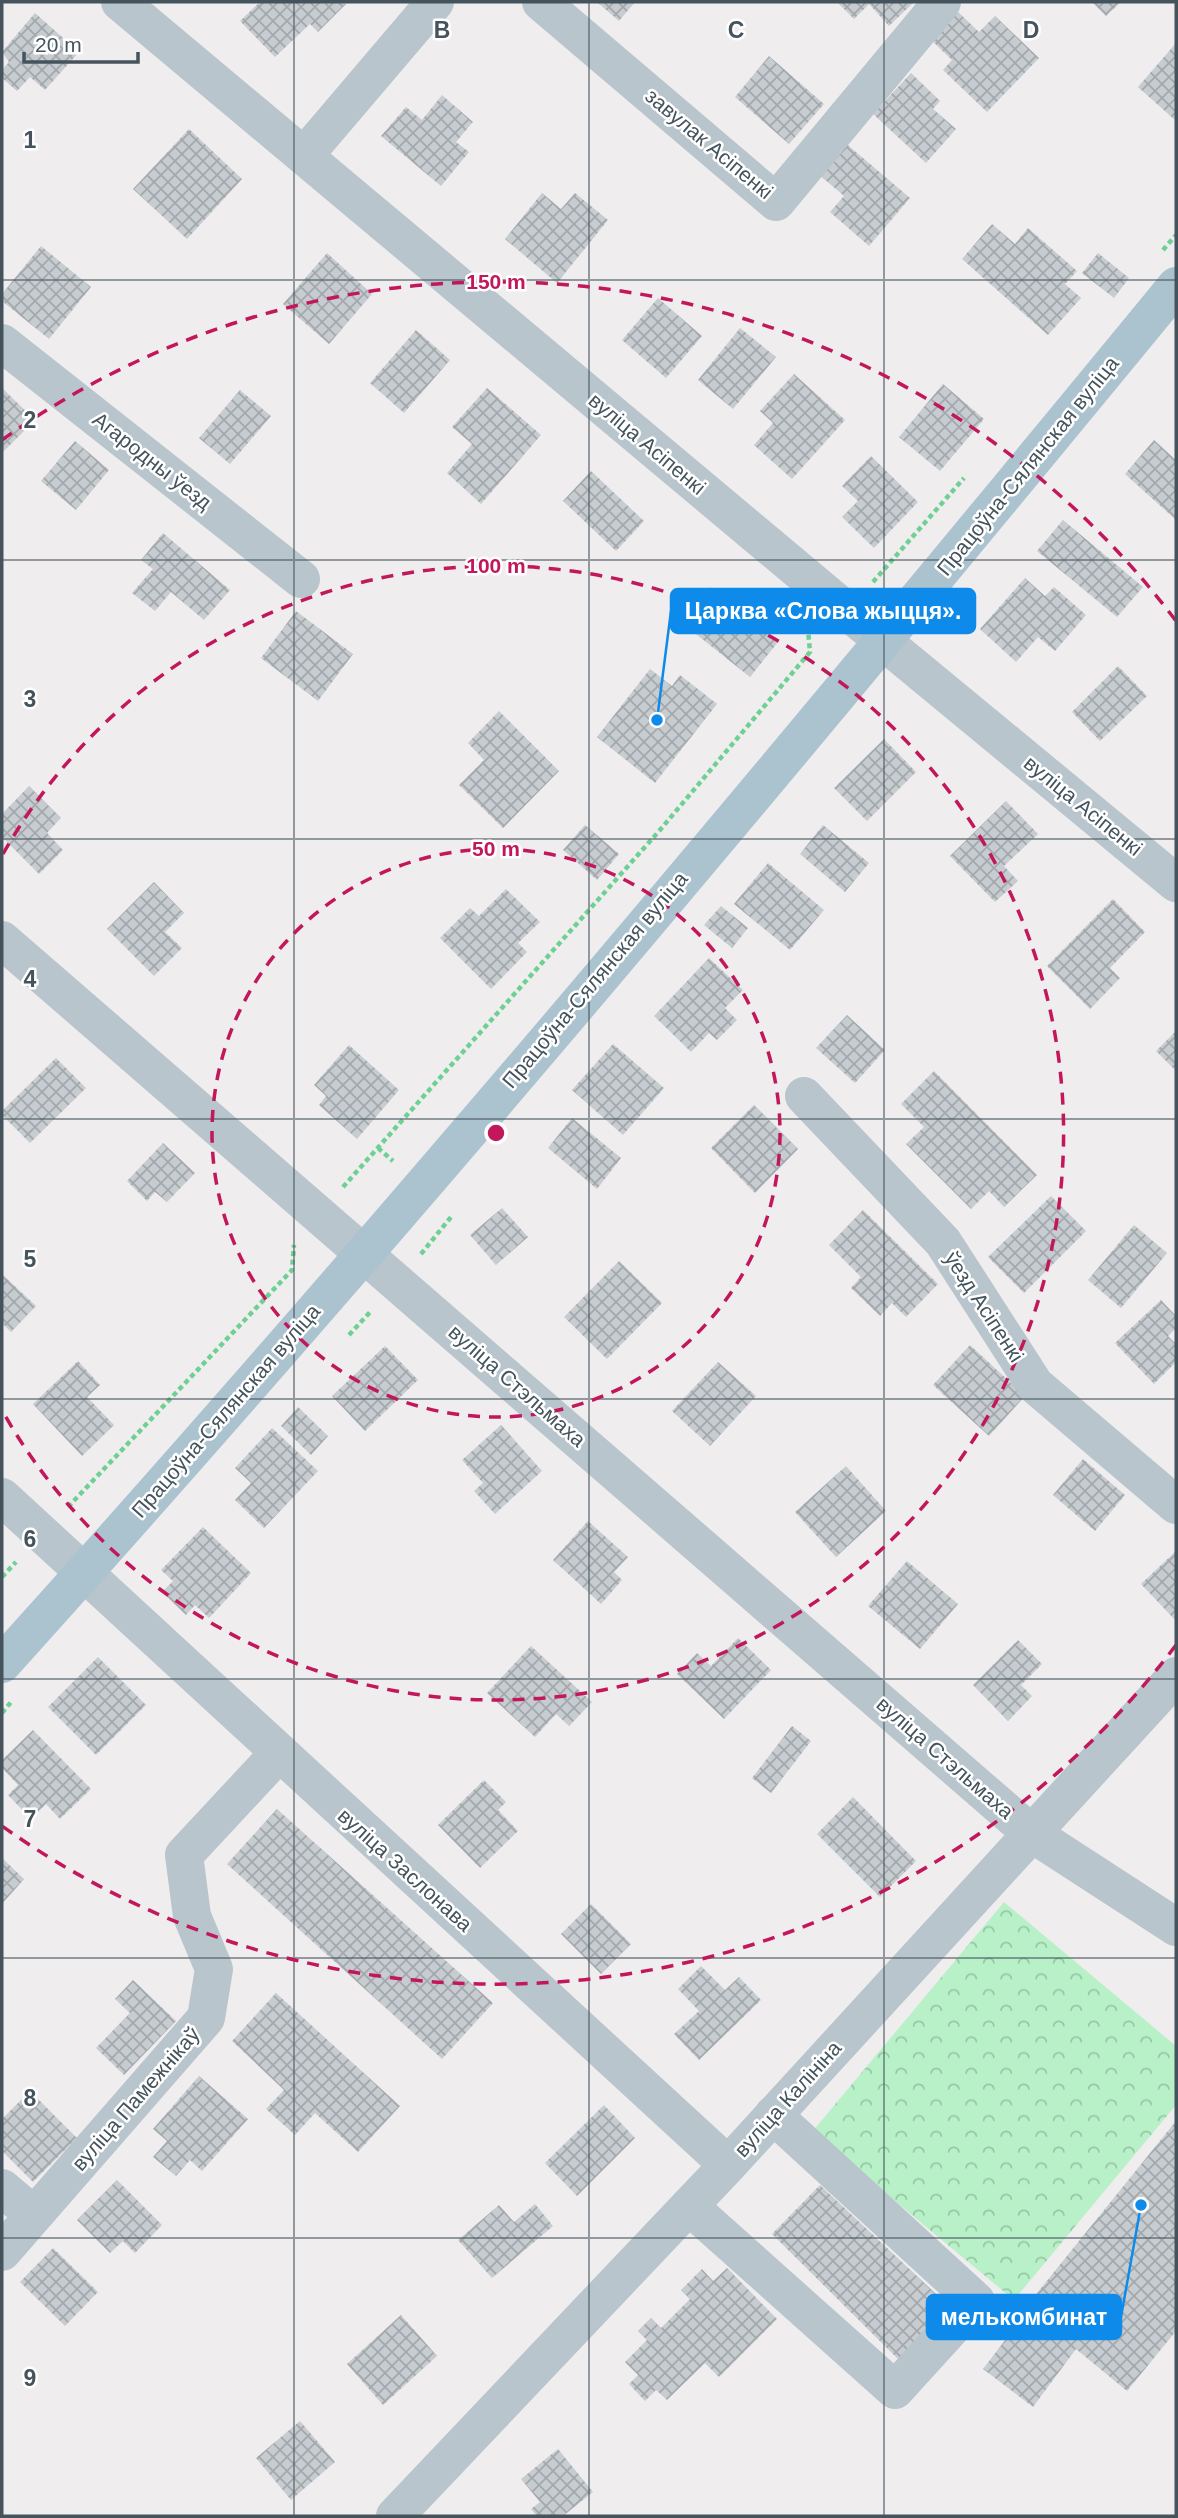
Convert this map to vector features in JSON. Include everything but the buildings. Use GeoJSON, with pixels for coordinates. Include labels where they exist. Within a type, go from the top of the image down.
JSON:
{"type":"FeatureCollection","features":[{"type":"Feature","properties":{"kind":"main road","name":"Працоўна-Сялянская вуліца"},"geometry":{"type":"LineString","coordinates":[[2,1664],[363,1254],[884,642],[1167,271]]}},
{"type":"Feature","properties":{"kind":"street","name":"вуліца Асіпенкі"},"geometry":{"type":"LineString","coordinates":[[120,2],[830,598],[1176,883]]}},
{"type":"Feature","properties":{"kind":"street"},"geometry":{"type":"LineString","coordinates":[[304,156],[435,2]]}},
{"type":"Feature","properties":{"kind":"street","name":"завулак Асіпенкі"},"geometry":{"type":"LineString","coordinates":[[541,2],[776,202],[942,2]]}},
{"type":"Feature","properties":{"kind":"street","name":"Агародны ўезд"},"geometry":{"type":"LineString","coordinates":[[2,343],[301,579]]}},
{"type":"Feature","properties":{"kind":"street","name":"вуліца Стэльмаха"},"geometry":{"type":"LineString","coordinates":[[2,940],[1031,1833],[1176,1927]]}},
{"type":"Feature","properties":{"kind":"street","name":"ўезд Асіпенкі"},"geometry":{"type":"LineString","coordinates":[[804,1096],[943,1242],[1035,1385],[1176,1505]]}},
{"type":"Feature","properties":{"kind":"street","name":"вуліца Заслонава"},"geometry":{"type":"LineString","coordinates":[[2,1497],[278,1754],[728,2165]]}},
{"type":"Feature","properties":{"kind":"street","name":"вуліца Калініна"},"geometry":{"type":"LineString","coordinates":[[395,2516],[728,2165],[1176,1676]]}},
{"type":"Feature","properties":{"kind":"street","name":"вуліца Памежнікаў"},"geometry":{"type":"LineString","coordinates":[[2,2252],[206,2018],[214,1969],[192,1916],[184,1855],[278,1754]]}},
{"type":"Feature","properties":{"kind":"street"},"geometry":{"type":"LineString","coordinates":[[689,2206],[895,2390],[975,2301],[773,2115]]}},
{"type":"Feature","properties":{"kind":"street"},"geometry":{"type":"LineString","coordinates":[[2,2188],[34,2215]]}},
{"type":"Feature","properties":{"kind":"path"},"geometry":{"type":"LineString","coordinates":[[1167,271],[1176,235]]}},
{"type":"Feature","properties":{"kind":"path"},"geometry":{"type":"LineString","coordinates":[[2,1577],[292,1270],[294,1244],[319,1214],[660,830],[810,652],[808,627],[842,583],[872,582],[971,470]]}},
{"type":"Feature","properties":{"kind":"green space"},"geometry":{"type":"Polygon","coordinates":[[[1004,1902],[1176,2046],[1176,2105],[1014,2300],[812,2132],[1004,1902]]]}},
{"type":"Feature","properties":{"kind":"place","name":"Царква «Слова жыцця»."},"geometry":{"type":"Point","coordinates":[657,720]}},
{"type":"Feature","properties":{"kind":"place","name":"мелькомбинат"},"geometry":{"type":"Point","coordinates":[1141,2205]}}]}
